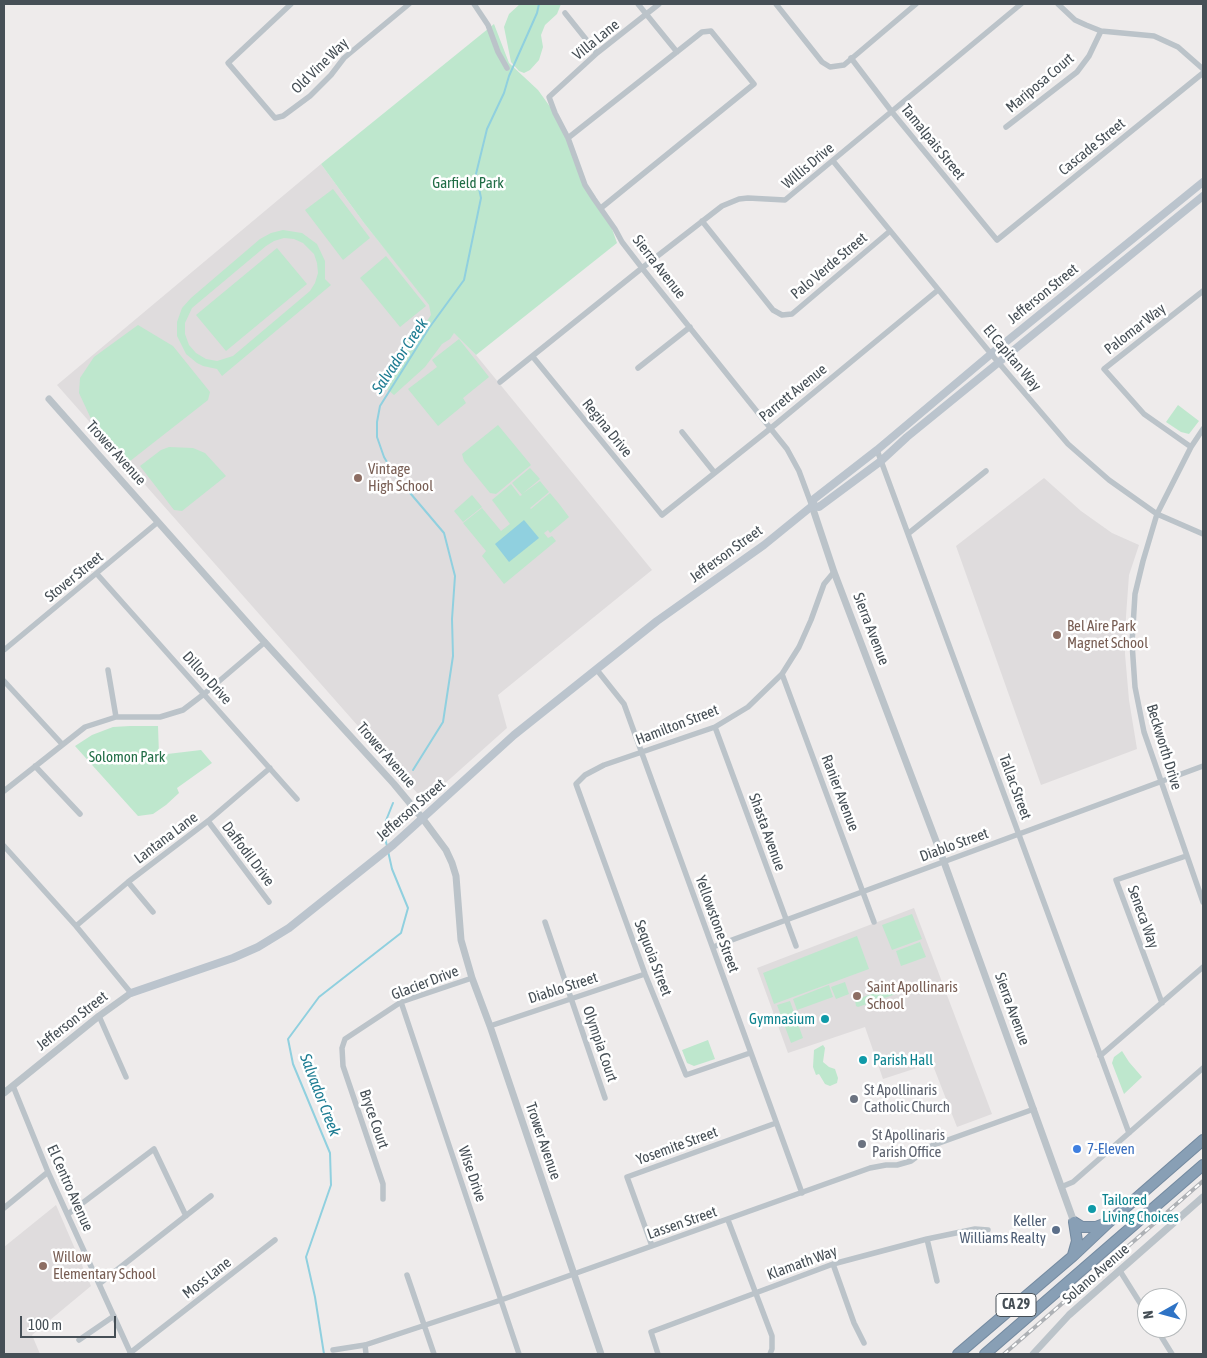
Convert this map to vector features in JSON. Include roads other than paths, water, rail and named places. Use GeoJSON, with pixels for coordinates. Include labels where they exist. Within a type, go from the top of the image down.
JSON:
{"type":"FeatureCollection","features":[{"type":"Feature","properties":{"kind":"highway","name":"CA 29"},"geometry":{"type":"LineString","coordinates":[[958,1354],[1073,1256],[1203,1140]]}},
{"type":"Feature","properties":{"kind":"highway","name":"CA 29"},"geometry":{"type":"LineString","coordinates":[[985,1354],[1203,1165]]}},
{"type":"Feature","properties":{"kind":"highway"},"geometry":{"type":"LineString","coordinates":[[1074,1222],[1082,1227],[1092,1228],[1109,1222]]}},
{"type":"Feature","properties":{"kind":"highway"},"geometry":{"type":"LineString","coordinates":[[1073,1256],[1077,1242],[1074,1222]]}},
{"type":"Feature","properties":{"kind":"main road","name":"Jefferson Street"},"geometry":{"type":"LineString","coordinates":[[132,993],[158,982],[218,963],[258,946],[289,928],[378,858],[514,735],[657,621],[764,545],[812,506],[814,498],[877,450],[991,354],[1203,182]]}},
{"type":"Feature","properties":{"kind":"main road","name":"Jefferson Street"},"geometry":{"type":"LineString","coordinates":[[812,506],[818,507],[882,461],[907,437],[1203,196]]}},
{"type":"Feature","properties":{"kind":"street","name":"Old Vine Way"},"geometry":{"type":"LineString","coordinates":[[291,4],[228,64],[275,118],[283,116],[310,96],[331,75],[344,58],[409,4]]}},
{"type":"Feature","properties":{"kind":"street"},"geometry":{"type":"LineString","coordinates":[[474,4],[488,25],[498,52],[507,68]]}},
{"type":"Feature","properties":{"kind":"street"},"geometry":{"type":"LineString","coordinates":[[638,4],[677,52]]}},
{"type":"Feature","properties":{"kind":"street","name":"Villa Lane"},"geometry":{"type":"LineString","coordinates":[[549,97],[597,54],[659,4]]}},
{"type":"Feature","properties":{"kind":"street"},"geometry":{"type":"LineString","coordinates":[[776,4],[822,62],[830,67],[844,65],[916,4]]}},
{"type":"Feature","properties":{"kind":"street","name":"Willis Drive"},"geometry":{"type":"LineString","coordinates":[[500,382],[722,206],[739,199],[785,200],[1021,4]]}},
{"type":"Feature","properties":{"kind":"street"},"geometry":{"type":"LineString","coordinates":[[1058,4],[1074,20],[1101,30],[1154,36],[1178,47],[1203,71]]}},
{"type":"Feature","properties":{"kind":"street"},"geometry":{"type":"LineString","coordinates":[[565,13],[597,54]]}},
{"type":"Feature","properties":{"kind":"street","name":"Mariposa Court"},"geometry":{"type":"LineString","coordinates":[[1006,127],[1077,72],[1089,56],[1101,30]]}},
{"type":"Feature","properties":{"kind":"street"},"geometry":{"type":"LineString","coordinates":[[568,138],[702,32],[711,31],[754,84],[601,208]]}},
{"type":"Feature","properties":{"kind":"street","name":"Tamalpais Street"},"geometry":{"type":"LineString","coordinates":[[851,58],[892,112],[997,240]]}},
{"type":"Feature","properties":{"kind":"street","name":"Cascade Street"},"geometry":{"type":"LineString","coordinates":[[997,240],[1203,71]]}},
{"type":"Feature","properties":{"kind":"street","name":"Sierra Avenue"},"geometry":{"type":"LineString","coordinates":[[549,97],[555,114],[568,138],[585,185],[622,242],[771,428],[794,461],[944,862],[1074,1222]]}},
{"type":"Feature","properties":{"kind":"street","name":"El Capitan Way"},"geometry":{"type":"LineString","coordinates":[[833,161],[991,354],[1068,444],[1109,480],[1157,514],[1203,534]]}},
{"type":"Feature","properties":{"kind":"street","name":"Palo Verde Street"},"geometry":{"type":"LineString","coordinates":[[702,221],[773,310],[782,315],[792,314],[890,231]]}},
{"type":"Feature","properties":{"kind":"street","name":"Parrett Avenue"},"geometry":{"type":"LineString","coordinates":[[662,514],[771,428],[938,290]]}},
{"type":"Feature","properties":{"kind":"street","name":"Palomar Way"},"geometry":{"type":"LineString","coordinates":[[1191,447],[1144,414],[1104,369],[1203,291]]}},
{"type":"Feature","properties":{"kind":"street"},"geometry":{"type":"LineString","coordinates":[[638,368],[690,327]]}},
{"type":"Feature","properties":{"kind":"street","name":"Regina Drive"},"geometry":{"type":"LineString","coordinates":[[533,357],[662,514]]}},
{"type":"Feature","properties":{"kind":"street","name":"Trower Avenue"},"geometry":{"type":"LineString","coordinates":[[48,399],[322,704],[423,819],[439,840],[452,863],[458,897],[461,940],[472,978],[601,1354]]}},
{"type":"Feature","properties":{"kind":"street","name":"Beckworth Drive"},"geometry":{"type":"LineString","coordinates":[[1203,429],[1191,447],[1157,514],[1135,594],[1132,642],[1135,687],[1142,723],[1203,902]]}},
{"type":"Feature","properties":{"kind":"street"},"geometry":{"type":"LineString","coordinates":[[682,432],[714,472]]}},
{"type":"Feature","properties":{"kind":"street","name":"Tallac Street"},"geometry":{"type":"LineString","coordinates":[[877,450],[1129,1132]]}},
{"type":"Feature","properties":{"kind":"street"},"geometry":{"type":"LineString","coordinates":[[909,533],[986,471]]}},
{"type":"Feature","properties":{"kind":"street","name":"Stover Street"},"geometry":{"type":"LineString","coordinates":[[4,650],[158,522]]}},
{"type":"Feature","properties":{"kind":"street","name":"Hamilton Street"},"geometry":{"type":"LineString","coordinates":[[576,784],[585,775],[604,765],[715,727],[748,707],[782,674],[811,620],[824,584],[834,572]]}},
{"type":"Feature","properties":{"kind":"street","name":"Dillon Drive"},"geometry":{"type":"LineString","coordinates":[[97,574],[297,799]]}},
{"type":"Feature","properties":{"kind":"street"},"geometry":{"type":"LineString","coordinates":[[4,791],[85,727],[116,717],[160,717],[182,710],[204,694],[265,642]]}},
{"type":"Feature","properties":{"kind":"street"},"geometry":{"type":"LineString","coordinates":[[108,670],[116,717]]}},
{"type":"Feature","properties":{"kind":"street","name":"Yellowstone Street"},"geometry":{"type":"LineString","coordinates":[[597,670],[624,704],[802,1193]]}},
{"type":"Feature","properties":{"kind":"street","name":"Ranier Avenue"},"geometry":{"type":"LineString","coordinates":[[782,674],[874,922]]}},
{"type":"Feature","properties":{"kind":"street"},"geometry":{"type":"LineString","coordinates":[[4,681],[62,744]]}},
{"type":"Feature","properties":{"kind":"street","name":"Shasta Avenue"},"geometry":{"type":"LineString","coordinates":[[715,727],[796,946]]}},
{"type":"Feature","properties":{"kind":"street"},"geometry":{"type":"LineString","coordinates":[[35,766],[80,814]]}},
{"type":"Feature","properties":{"kind":"street","name":"Diablo Street"},"geometry":{"type":"LineString","coordinates":[[713,947],[1203,766]]}},
{"type":"Feature","properties":{"kind":"street","name":"Lantana Lane"},"geometry":{"type":"LineString","coordinates":[[76,926],[128,882],[208,821],[270,768]]}},
{"type":"Feature","properties":{"kind":"street","name":"Sequoia Street"},"geometry":{"type":"LineString","coordinates":[[576,784],[645,974],[686,1075],[750,1053]]}},
{"type":"Feature","properties":{"kind":"street","name":"Daffodil Drive"},"geometry":{"type":"LineString","coordinates":[[208,821],[269,902]]}},
{"type":"Feature","properties":{"kind":"street"},"geometry":{"type":"LineString","coordinates":[[4,846],[76,926],[132,993]]}},
{"type":"Feature","properties":{"kind":"street","name":"Seneca Way"},"geometry":{"type":"LineString","coordinates":[[1162,1003],[1116,880],[1186,856]]}},
{"type":"Feature","properties":{"kind":"street"},"geometry":{"type":"LineString","coordinates":[[128,882],[153,912]]}},
{"type":"Feature","properties":{"kind":"street","name":"Olympia Court"},"geometry":{"type":"LineString","coordinates":[[545,922],[605,1098]]}},
{"type":"Feature","properties":{"kind":"street"},"geometry":{"type":"LineString","coordinates":[[1100,1056],[1203,967]]}},
{"type":"Feature","properties":{"kind":"street","name":"Diablo Street"},"geometry":{"type":"LineString","coordinates":[[490,1026],[645,974]]}},
{"type":"Feature","properties":{"kind":"street","name":"Glacier Drive"},"geometry":{"type":"LineString","coordinates":[[342,1048],[345,1039],[401,1002],[472,978]]}},
{"type":"Feature","properties":{"kind":"street","name":"Jefferson Street"},"geometry":{"type":"LineString","coordinates":[[4,1093],[99,1016],[132,993]]}},
{"type":"Feature","properties":{"kind":"street","name":"Wise Drive"},"geometry":{"type":"LineString","coordinates":[[401,1002],[519,1354]]}},
{"type":"Feature","properties":{"kind":"street"},"geometry":{"type":"LineString","coordinates":[[99,1016],[126,1077]]}},
{"type":"Feature","properties":{"kind":"street","name":"Bryce Court"},"geometry":{"type":"LineString","coordinates":[[342,1048],[343,1066],[384,1184],[383,1199]]}},
{"type":"Feature","properties":{"kind":"street"},"geometry":{"type":"LineString","coordinates":[[1062,1188],[1072,1182],[1203,1068]]}},
{"type":"Feature","properties":{"kind":"street","name":"El Centro Avenue"},"geometry":{"type":"LineString","coordinates":[[13,1086],[48,1172],[130,1354]]}},
{"type":"Feature","properties":{"kind":"street","name":"Lassen Street"},"geometry":{"type":"LineString","coordinates":[[333,1350],[365,1345],[424,1326],[574,1275],[878,1166],[897,1165],[912,1161],[931,1146],[1034,1109]]}},
{"type":"Feature","properties":{"kind":"street","name":"Yosemite Street"},"geometry":{"type":"LineString","coordinates":[[652,1246],[627,1177],[776,1123]]}},
{"type":"Feature","properties":{"kind":"street"},"geometry":{"type":"LineString","coordinates":[[68,1214],[154,1149],[186,1216]]}},
{"type":"Feature","properties":{"kind":"street"},"geometry":{"type":"LineString","coordinates":[[4,1208],[48,1172]]}},
{"type":"Feature","properties":{"kind":"street"},"geometry":{"type":"LineString","coordinates":[[99,1284],[211,1196]]}},
{"type":"Feature","properties":{"kind":"street","name":"Solano Avenue"},"geometry":{"type":"LineString","coordinates":[[1033,1354],[1069,1315],[1203,1198]]}},
{"type":"Feature","properties":{"kind":"street"},"geometry":{"type":"LineString","coordinates":[[728,1220],[772,1336],[770,1354]]}},
{"type":"Feature","properties":{"kind":"street","name":"Klamath Way"},"geometry":{"type":"LineString","coordinates":[[658,1354],[651,1332],[833,1264],[927,1239],[976,1229],[988,1230]]}},
{"type":"Feature","properties":{"kind":"street"},"geometry":{"type":"LineString","coordinates":[[927,1239],[937,1281]]}},
{"type":"Feature","properties":{"kind":"street","name":"Moss Lane"},"geometry":{"type":"LineString","coordinates":[[130,1354],[275,1240]]}},
{"type":"Feature","properties":{"kind":"street"},"geometry":{"type":"LineString","coordinates":[[833,1264],[854,1323],[864,1342]]}},
{"type":"Feature","properties":{"kind":"street"},"geometry":{"type":"LineString","coordinates":[[1120,1271],[1137,1298]]}},
{"type":"Feature","properties":{"kind":"street"},"geometry":{"type":"LineString","coordinates":[[408,1275],[434,1354]]}},
{"type":"Feature","properties":{"kind":"street"},"geometry":{"type":"LineString","coordinates":[[79,1340],[114,1316]]}},
{"type":"Feature","properties":{"kind":"street"},"geometry":{"type":"LineString","coordinates":[[1162,1338],[1172,1354]]}},
{"type":"Feature","properties":{"kind":"street"},"geometry":{"type":"LineString","coordinates":[[365,1345],[366,1354]]}},
{"type":"Feature","properties":{"kind":"water"},"geometry":{"type":"Polygon","coordinates":[[[524,520],[539,538],[509,562],[495,544],[524,520]]]}},
{"type":"Feature","properties":{"kind":"waterway","name":"Salvador Creek"},"geometry":{"type":"LineString","coordinates":[[413,770],[443,722],[453,656],[452,619],[455,576],[444,533],[394,474],[384,457],[377,437],[377,422],[380,406],[429,328],[464,280],[481,198],[476,174],[487,129],[504,93],[509,76],[537,13],[539,4]]}},
{"type":"Feature","properties":{"kind":"waterway","name":"Salvador Creek"},"geometry":{"type":"LineString","coordinates":[[387,846],[384,834],[385,823],[393,803]]}},
{"type":"Feature","properties":{"kind":"waterway","name":"Salvador Creek"},"geometry":{"type":"LineString","coordinates":[[324,1354],[315,1297],[306,1257],[331,1185],[330,1153],[293,1064],[288,1039],[319,997],[401,933],[408,908],[392,869],[388,851]]}},
{"type":"Feature","properties":{"kind":"railway"},"geometry":{"type":"LineString","coordinates":[[1004,1354],[1203,1181]]}},
{"type":"Feature","properties":{"kind":"place","name":"Vintage High School"},"geometry":{"type":"Point","coordinates":[358,478]}},
{"type":"Feature","properties":{"kind":"place","name":"Bel Aire Park Magnet School"},"geometry":{"type":"Point","coordinates":[1057,635]}},
{"type":"Feature","properties":{"kind":"place","name":"Saint Apollinaris School"},"geometry":{"type":"Point","coordinates":[857,996]}},
{"type":"Feature","properties":{"kind":"place","name":"Gymnasium"},"geometry":{"type":"Point","coordinates":[825,1019]}},
{"type":"Feature","properties":{"kind":"place","name":"Parish Hall"},"geometry":{"type":"Point","coordinates":[863,1060]}},
{"type":"Feature","properties":{"kind":"place","name":"St Apollinaris Catholic Church"},"geometry":{"type":"Point","coordinates":[854,1099]}},
{"type":"Feature","properties":{"kind":"place","name":"St Apollinaris Parish Office"},"geometry":{"type":"Point","coordinates":[862,1144]}},
{"type":"Feature","properties":{"kind":"place","name":"7-Eleven"},"geometry":{"type":"Point","coordinates":[1077,1149]}},
{"type":"Feature","properties":{"kind":"place","name":"Tailored Living Choices"},"geometry":{"type":"Point","coordinates":[1092,1209]}},
{"type":"Feature","properties":{"kind":"place","name":"Keller Williams Realty"},"geometry":{"type":"Point","coordinates":[1056,1230]}},
{"type":"Feature","properties":{"kind":"place","name":"Willow Elementary School"},"geometry":{"type":"Point","coordinates":[43,1266]}},
{"type":"Feature","properties":{"kind":"park label","name":"Garfield Park"},"geometry":{"type":"Point","coordinates":[468,183]}},
{"type":"Feature","properties":{"kind":"park label","name":"Solomon Park"},"geometry":{"type":"Point","coordinates":[127,757]}}]}
